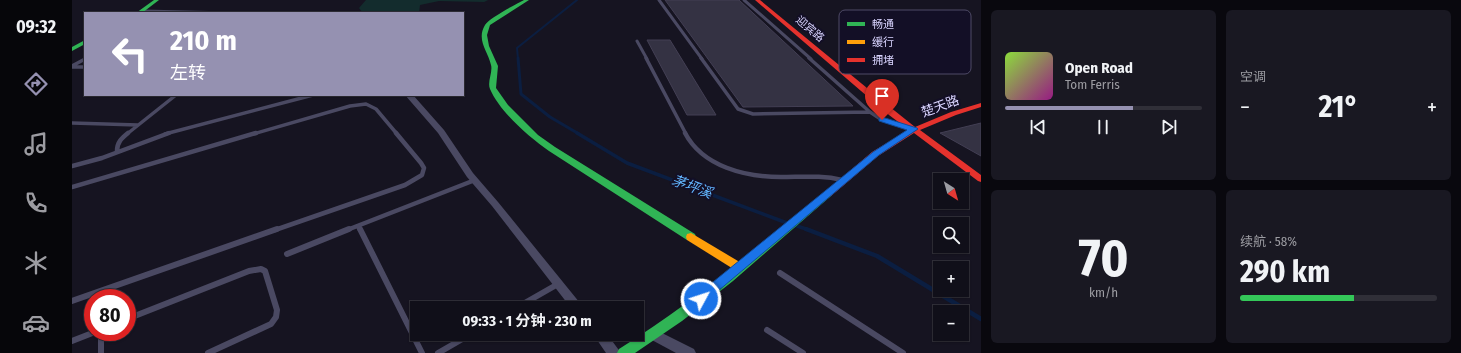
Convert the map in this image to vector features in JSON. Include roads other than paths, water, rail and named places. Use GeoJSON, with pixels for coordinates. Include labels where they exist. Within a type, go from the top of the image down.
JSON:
{"type":"FeatureCollection","features":[{"type":"Feature","properties":{"kind":"main road"},"geometry":{"type":"LineString","coordinates":[[140,12],[157,0]]}},
{"type":"Feature","properties":{"kind":"main road"},"geometry":{"type":"LineString","coordinates":[[527,0],[488,24],[485,28],[484,36],[486,49],[495,68],[493,88],[521,125],[535,138],[548,147],[740,267]]}},
{"type":"Feature","properties":{"kind":"main road","name":"迎宾路"},"geometry":{"type":"LineString","coordinates":[[756,0],[839,68]]}},
{"type":"Feature","properties":{"kind":"main road"},"geometry":{"type":"LineString","coordinates":[[72,49],[84,43]]}},
{"type":"Feature","properties":{"kind":"main road","name":"迎宾路"},"geometry":{"type":"LineString","coordinates":[[847,74],[914,129],[981,179]]}},
{"type":"Feature","properties":{"kind":"main road","name":"楚天路"},"geometry":{"type":"LineString","coordinates":[[624,353],[654,335],[740,267],[876,154],[914,129],[954,113],[981,105]]}},
{"type":"Feature","properties":{"kind":"street"},"geometry":{"type":"LineString","coordinates":[[410,96],[441,132],[460,161],[572,301]]}},
{"type":"Feature","properties":{"kind":"street"},"geometry":{"type":"LineString","coordinates":[[654,335],[689,353]]}},
{"type":"Feature","properties":{"kind":"street"},"geometry":{"type":"LineString","coordinates":[[604,341],[614,353]]}},
{"type":"Feature","properties":{"kind":"lane"},"geometry":{"type":"LineString","coordinates":[[659,0],[738,108],[752,114],[870,112]]}},
{"type":"Feature","properties":{"kind":"lane"},"geometry":{"type":"LineString","coordinates":[[744,0],[870,112],[882,120],[914,129]]}},
{"type":"Feature","properties":{"kind":"lane"},"geometry":{"type":"LineString","coordinates":[[140,12],[162,12]]}},
{"type":"Feature","properties":{"kind":"lane"},"geometry":{"type":"LineString","coordinates":[[637,41],[692,144],[697,151],[706,158],[718,164],[755,174],[782,177],[816,175],[830,176],[844,180]]}},
{"type":"Feature","properties":{"kind":"lane"},"geometry":{"type":"LineString","coordinates":[[72,67],[84,60]]}},
{"type":"Feature","properties":{"kind":"lane"},"geometry":{"type":"LineString","coordinates":[[72,67],[84,67]]}},
{"type":"Feature","properties":{"kind":"lane"},"geometry":{"type":"LineString","coordinates":[[117,152],[117,146],[121,139],[175,96]]}},
{"type":"Feature","properties":{"kind":"lane"},"geometry":{"type":"LineString","coordinates":[[72,166],[117,152],[159,136],[310,96]]}},
{"type":"Feature","properties":{"kind":"lane"},"geometry":{"type":"LineString","coordinates":[[72,187],[350,106],[366,104],[376,109],[424,168],[422,175],[405,186],[72,301]]}},
{"type":"Feature","properties":{"kind":"lane"},"geometry":{"type":"LineString","coordinates":[[72,123],[138,125]]}},
{"type":"Feature","properties":{"kind":"lane"},"geometry":{"type":"LineString","coordinates":[[287,254],[475,180]]}},
{"type":"Feature","properties":{"kind":"lane"},"geometry":{"type":"LineString","coordinates":[[358,226],[422,353]]}},
{"type":"Feature","properties":{"kind":"lane"},"geometry":{"type":"LineString","coordinates":[[136,315],[249,271],[261,269],[265,271],[277,310],[276,317],[271,324],[261,330],[208,353]]}},
{"type":"Feature","properties":{"kind":"lane"},"geometry":{"type":"LineString","coordinates":[[780,273],[903,353]]}},
{"type":"Feature","properties":{"kind":"lane"},"geometry":{"type":"LineString","coordinates":[[529,301],[559,284]]}},
{"type":"Feature","properties":{"kind":"lane"},"geometry":{"type":"LineString","coordinates":[[767,330],[802,353]]}},
{"type":"Feature","properties":{"kind":"lane"},"geometry":{"type":"LineString","coordinates":[[72,341],[84,336]]}},
{"type":"Feature","properties":{"kind":"lane"},"geometry":{"type":"LineString","coordinates":[[101,341],[101,353]]}},
{"type":"Feature","properties":{"kind":"lane"},"geometry":{"type":"LineString","coordinates":[[438,353],[459,341]]}},
{"type":"Feature","properties":{"kind":"waterway","name":"茅坪溪"},"geometry":{"type":"LineString","coordinates":[[518,59],[517,48],[577,0]]}},
{"type":"Feature","properties":{"kind":"waterway","name":"茅坪溪"},"geometry":{"type":"LineString","coordinates":[[518,58],[521,94],[550,117],[579,134]]}},
{"type":"Feature","properties":{"kind":"waterway","name":"茅坪溪"},"geometry":{"type":"LineString","coordinates":[[577,133],[627,163],[787,223]]}},
{"type":"Feature","properties":{"kind":"waterway","name":"茅坪溪"},"geometry":{"type":"LineString","coordinates":[[797,226],[806,229]]}},
{"type":"Feature","properties":{"kind":"waterway","name":"茅坪溪"},"geometry":{"type":"LineString","coordinates":[[806,229],[877,256],[981,319]]}}]}
